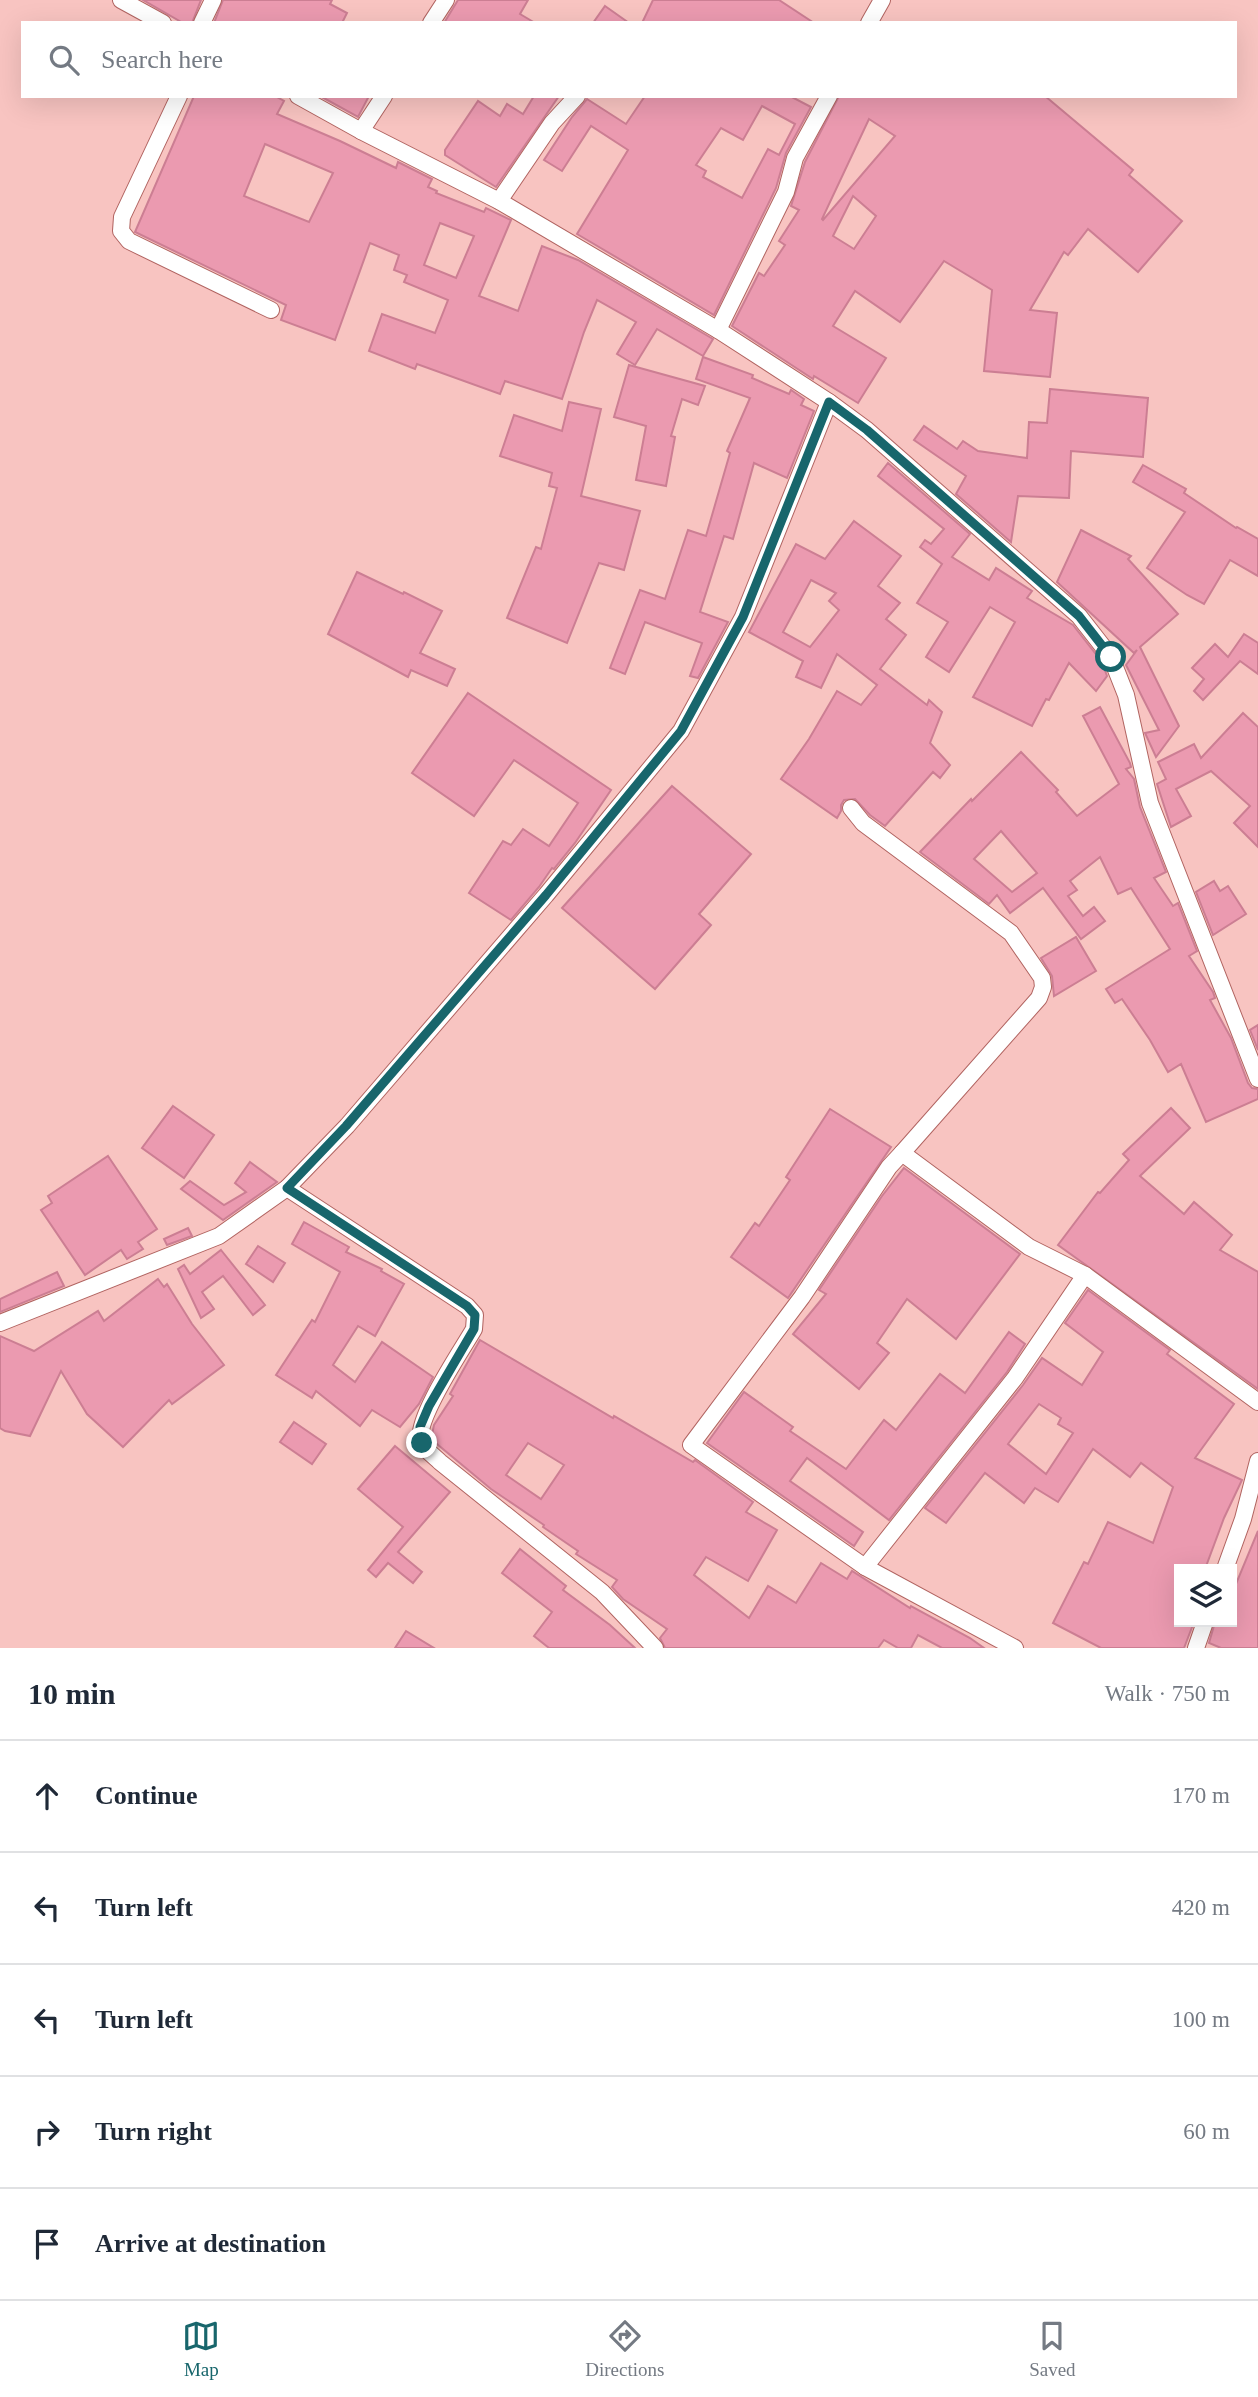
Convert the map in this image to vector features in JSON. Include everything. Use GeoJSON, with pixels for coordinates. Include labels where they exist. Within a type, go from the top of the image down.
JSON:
{"type":"FeatureCollection","features":[{"type":"Feature","properties":{"kind":"street"},"geometry":{"type":"LineString","coordinates":[[121,0],[159,21]]}},
{"type":"Feature","properties":{"kind":"street"},"geometry":{"type":"LineString","coordinates":[[203,21],[213,0]]}},
{"type":"Feature","properties":{"kind":"street"},"geometry":{"type":"LineString","coordinates":[[432,21],[446,0]]}},
{"type":"Feature","properties":{"kind":"street"},"geometry":{"type":"LineString","coordinates":[[870,21],[882,0]]}},
{"type":"Feature","properties":{"kind":"street"},"geometry":{"type":"LineString","coordinates":[[179,98],[122,216],[121,231],[129,241],[271,310]]}},
{"type":"Feature","properties":{"kind":"street"},"geometry":{"type":"LineString","coordinates":[[302,98],[499,201],[718,330],[829,402],[867,430],[1079,616],[1111,657],[1126,695],[1150,803],[1258,1079]]}},
{"type":"Feature","properties":{"kind":"street"},"geometry":{"type":"LineString","coordinates":[[361,131],[383,98]]}},
{"type":"Feature","properties":{"kind":"street"},"geometry":{"type":"LineString","coordinates":[[499,201],[552,123],[575,98]]}},
{"type":"Feature","properties":{"kind":"street"},"geometry":{"type":"LineString","coordinates":[[718,330],[786,192],[795,158],[828,98]]}},
{"type":"Feature","properties":{"kind":"street"},"geometry":{"type":"LineString","coordinates":[[0,1323],[219,1236],[287,1188],[346,1126],[546,895],[681,731],[743,617],[829,402]]}},
{"type":"Feature","properties":{"kind":"street"},"geometry":{"type":"LineString","coordinates":[[850,808],[863,823],[1011,933],[1042,978],[1043,987],[1039,998],[889,1167],[803,1297],[691,1445],[865,1567],[1015,1648]]}},
{"type":"Feature","properties":{"kind":"street"},"geometry":{"type":"LineString","coordinates":[[902,1153],[1030,1247],[1085,1275],[1258,1402]]}},
{"type":"Feature","properties":{"kind":"street"},"geometry":{"type":"LineString","coordinates":[[287,1188],[467,1306],[475,1315],[474,1329],[429,1406],[420,1427],[422,1443],[440,1462],[602,1592],[655,1648]]}},
{"type":"Feature","properties":{"kind":"street"},"geometry":{"type":"LineString","coordinates":[[865,1567],[1015,1378],[1085,1275]]}},
{"type":"Feature","properties":{"kind":"street"},"geometry":{"type":"LineString","coordinates":[[1227,1564],[1243,1520],[1258,1461]]}},
{"type":"Feature","properties":{"kind":"street"},"geometry":{"type":"LineString","coordinates":[[1196,1648],[1203,1627]]}},
{"type":"Feature","properties":{"kind":"building"},"geometry":{"type":"Polygon","coordinates":[[[143,0],[201,0],[193,21],[180,21],[143,0]]]}},
{"type":"Feature","properties":{"kind":"building"},"geometry":{"type":"Polygon","coordinates":[[[223,0],[332,0],[330,4],[347,13],[343,21],[215,21],[223,0]]]}},
{"type":"Feature","properties":{"kind":"building"},"geometry":{"type":"Polygon","coordinates":[[[458,0],[528,0],[520,14],[532,21],[445,21],[458,0]]]}},
{"type":"Feature","properties":{"kind":"building"},"geometry":{"type":"Polygon","coordinates":[[[653,0],[779,0],[811,21],[643,21],[653,0]]]}},
{"type":"Feature","properties":{"kind":"building"},"geometry":{"type":"Polygon","coordinates":[[[605,6],[626,21],[594,21],[605,6]]]}},
{"type":"Feature","properties":{"kind":"building"},"geometry":{"type":"Polygon","coordinates":[[[193,98],[279,98],[284,101],[277,114],[396,168],[398,162],[432,179],[428,187],[437,191],[436,193],[484,212],[486,208],[511,220],[479,296],[518,311],[542,246],[578,260],[713,339],[703,356],[657,329],[635,365],[617,354],[636,322],[597,300],[562,399],[505,381],[500,394],[417,364],[415,369],[369,351],[382,314],[435,333],[448,300],[404,282],[407,275],[394,270],[399,255],[370,243],[335,340],[281,320],[286,305],[135,232],[193,98]],[[265,144],[244,196],[309,222],[333,173],[265,144]],[[440,223],[424,265],[456,278],[474,236],[440,223]]]}},
{"type":"Feature","properties":{"kind":"building"},"geometry":{"type":"Polygon","coordinates":[[[324,98],[368,98],[358,117],[324,98]]]}},
{"type":"Feature","properties":{"kind":"building"},"geometry":{"type":"Polygon","coordinates":[[[533,98],[558,98],[496,187],[445,155],[445,150],[478,101],[500,116],[507,104],[523,114],[533,98]]]}},
{"type":"Feature","properties":{"kind":"building"},"geometry":{"type":"Polygon","coordinates":[[[644,98],[794,98],[811,107],[786,153],[776,188],[714,315],[577,234],[628,150],[591,126],[562,171],[544,160],[587,99],[626,124],[644,98]],[[762,106],[743,140],[721,128],[696,165],[706,171],[703,177],[742,198],[768,149],[779,155],[795,124],[762,106]]]}},
{"type":"Feature","properties":{"kind":"building"},"geometry":{"type":"Polygon","coordinates":[[[838,98],[1047,98],[1133,170],[1129,175],[1182,221],[1138,272],[1088,229],[1068,255],[1064,252],[1030,310],[1057,313],[1050,377],[984,371],[992,290],[944,261],[900,322],[855,291],[833,326],[886,358],[858,403],[814,376],[813,379],[732,326],[759,273],[764,276],[785,245],[779,241],[799,210],[791,206],[805,162],[838,98]],[[869,119],[823,220],[895,136],[869,119]],[[853,196],[833,236],[854,249],[876,216],[853,196]]]}},
{"type":"Feature","properties":{"kind":"building"},"geometry":{"type":"Polygon","coordinates":[[[703,357],[753,375],[752,378],[789,394],[791,390],[804,399],[801,405],[814,411],[787,478],[754,463],[733,539],[724,536],[700,612],[728,622],[698,678],[690,676],[702,643],[645,622],[625,674],[610,668],[640,590],[665,599],[688,530],[706,536],[730,453],[727,451],[750,398],[696,379],[703,357]]]}},
{"type":"Feature","properties":{"kind":"building"},"geometry":{"type":"Polygon","coordinates":[[[629,365],[705,386],[698,405],[682,399],[671,436],[675,437],[666,486],[636,480],[646,426],[614,417],[629,365]]]}},
{"type":"Feature","properties":{"kind":"building"},"geometry":{"type":"Polygon","coordinates":[[[1050,389],[1148,398],[1143,457],[1071,451],[1069,498],[1018,496],[1011,542],[956,494],[966,476],[914,440],[924,426],[957,449],[963,441],[978,451],[1027,458],[1029,422],[1047,423],[1050,389]]]}},
{"type":"Feature","properties":{"kind":"building"},"geometry":{"type":"Polygon","coordinates":[[[569,402],[601,409],[581,496],[640,511],[624,570],[599,563],[567,643],[507,618],[536,547],[541,549],[557,488],[549,486],[552,473],[500,456],[514,415],[562,431],[569,402]]]}},
{"type":"Feature","properties":{"kind":"building"},"geometry":{"type":"Polygon","coordinates":[[[888,463],[970,534],[952,557],[989,580],[996,568],[1032,591],[1027,598],[1073,625],[1102,662],[1107,676],[1096,691],[1069,663],[1032,726],[973,697],[1015,622],[990,607],[949,672],[926,657],[948,622],[917,603],[942,564],[920,547],[925,540],[931,544],[944,529],[878,476],[888,463]]]}},
{"type":"Feature","properties":{"kind":"building"},"geometry":{"type":"Polygon","coordinates":[[[1143,465],[1186,489],[1184,493],[1236,528],[1258,539],[1258,576],[1230,560],[1204,604],[1147,568],[1185,512],[1133,482],[1143,465]]]}},
{"type":"Feature","properties":{"kind":"building"},"geometry":{"type":"Polygon","coordinates":[[[854,521],[901,556],[878,586],[900,603],[886,619],[906,635],[880,669],[927,705],[929,700],[942,712],[930,743],[950,765],[940,778],[933,772],[885,826],[855,799],[844,800],[837,818],[781,779],[809,739],[837,691],[861,705],[877,685],[837,654],[821,688],[796,677],[803,661],[749,632],[796,544],[825,559],[854,521]],[[811,580],[783,632],[810,647],[839,610],[829,601],[836,593],[811,580]]]}},
{"type":"Feature","properties":{"kind":"building"},"geometry":{"type":"Polygon","coordinates":[[[1081,530],[1131,556],[1128,559],[1178,614],[1140,647],[1179,726],[1156,757],[1145,733],[1159,730],[1126,665],[1137,650],[1134,653],[1057,582],[1081,530]]]}},
{"type":"Feature","properties":{"kind":"building"},"geometry":{"type":"Polygon","coordinates":[[[357,572],[442,611],[420,653],[455,669],[447,686],[411,670],[408,677],[328,634],[357,572]]]}},
{"type":"Feature","properties":{"kind":"building"},"geometry":{"type":"Polygon","coordinates":[[[1244,634],[1258,643],[1258,674],[1240,661],[1203,700],[1194,691],[1204,679],[1192,668],[1215,644],[1228,657],[1244,634]]]}},
{"type":"Feature","properties":{"kind":"building"},"geometry":{"type":"Polygon","coordinates":[[[468,693],[611,790],[575,843],[511,920],[469,893],[503,841],[511,845],[523,829],[549,846],[578,803],[514,760],[474,816],[412,773],[468,693]]]}},
{"type":"Feature","properties":{"kind":"building"},"geometry":{"type":"Polygon","coordinates":[[[1100,707],[1130,763],[1131,767],[1126,769],[1134,779],[1140,807],[1166,872],[1154,878],[1173,906],[1178,903],[1197,951],[1189,956],[1213,992],[1215,998],[1210,1000],[1231,1038],[1248,1083],[1252,1088],[1258,1089],[1258,1099],[1206,1122],[1181,1064],[1168,1072],[1122,999],[1115,1003],[1106,989],[1170,949],[1131,888],[1118,894],[1100,857],[1070,881],[1077,890],[1068,896],[1083,916],[1094,907],[1105,921],[1081,939],[1043,888],[1010,913],[997,895],[989,904],[920,852],[1021,752],[1058,790],[1056,792],[1077,816],[1119,784],[1083,716],[1100,707]],[[1001,831],[974,859],[1012,892],[1037,873],[1001,831]]]}},
{"type":"Feature","properties":{"kind":"building"},"geometry":{"type":"Polygon","coordinates":[[[1243,713],[1258,727],[1258,847],[1234,823],[1250,806],[1211,771],[1176,789],[1191,816],[1171,827],[1157,784],[1166,779],[1158,762],[1194,744],[1201,758],[1243,713]]]}},
{"type":"Feature","properties":{"kind":"building"},"geometry":{"type":"Polygon","coordinates":[[[672,786],[751,854],[699,914],[711,925],[655,989],[562,908],[672,786]]]}},
{"type":"Feature","properties":{"kind":"building"},"geometry":{"type":"Polygon","coordinates":[[[1214,881],[1220,891],[1228,886],[1246,914],[1213,935],[1196,892],[1214,881]]]}},
{"type":"Feature","properties":{"kind":"building"},"geometry":{"type":"Polygon","coordinates":[[[1076,937],[1096,971],[1054,996],[1052,976],[1041,958],[1076,937]]]}},
{"type":"Feature","properties":{"kind":"building"},"geometry":{"type":"Polygon","coordinates":[[[1258,1025],[1258,1050],[1250,1030],[1258,1025]]]}},
{"type":"Feature","properties":{"kind":"building"},"geometry":{"type":"Polygon","coordinates":[[[173,1106],[214,1135],[184,1178],[142,1148],[173,1106]]]}},
{"type":"Feature","properties":{"kind":"building"},"geometry":{"type":"Polygon","coordinates":[[[1171,1108],[1190,1128],[1140,1176],[1184,1214],[1194,1202],[1232,1235],[1220,1250],[1258,1272],[1258,1389],[1058,1245],[1098,1192],[1100,1193],[1129,1160],[1123,1154],[1171,1108]]]}},
{"type":"Feature","properties":{"kind":"building"},"geometry":{"type":"Polygon","coordinates":[[[830,1109],[891,1147],[788,1298],[731,1257],[755,1223],[759,1226],[790,1180],[786,1177],[830,1109]]]}},
{"type":"Feature","properties":{"kind":"building"},"geometry":{"type":"Polygon","coordinates":[[[108,1156],[157,1229],[138,1242],[143,1249],[127,1259],[121,1250],[85,1275],[41,1210],[52,1203],[48,1196],[108,1156]]]}},
{"type":"Feature","properties":{"kind":"building"},"geometry":{"type":"Polygon","coordinates":[[[250,1162],[277,1182],[223,1220],[181,1189],[190,1181],[224,1205],[246,1192],[235,1183],[250,1162]]]}},
{"type":"Feature","properties":{"kind":"building"},"geometry":{"type":"Polygon","coordinates":[[[904,1168],[1020,1254],[956,1339],[907,1299],[877,1343],[889,1353],[859,1389],[793,1334],[826,1294],[819,1290],[904,1168]]]}},
{"type":"Feature","properties":{"kind":"building"},"geometry":{"type":"Polygon","coordinates":[[[304,1222],[349,1247],[346,1252],[382,1269],[381,1271],[404,1284],[375,1336],[358,1326],[333,1365],[355,1382],[382,1342],[433,1377],[419,1404],[400,1427],[372,1410],[360,1426],[316,1391],[312,1398],[276,1375],[312,1320],[315,1322],[340,1272],[292,1244],[304,1222]]]}},
{"type":"Feature","properties":{"kind":"building"},"geometry":{"type":"Polygon","coordinates":[[[188,1228],[192,1236],[167,1245],[164,1239],[188,1228]]]}},
{"type":"Feature","properties":{"kind":"building"},"geometry":{"type":"Polygon","coordinates":[[[258,1246],[285,1263],[273,1282],[246,1264],[258,1246]]]}},
{"type":"Feature","properties":{"kind":"building"},"geometry":{"type":"Polygon","coordinates":[[[221,1250],[265,1305],[253,1315],[223,1276],[202,1292],[214,1309],[201,1318],[178,1269],[184,1265],[190,1274],[221,1250]]]}},
{"type":"Feature","properties":{"kind":"building"},"geometry":{"type":"Polygon","coordinates":[[[57,1272],[64,1286],[0,1312],[0,1299],[57,1272]]]}},
{"type":"Feature","properties":{"kind":"building"},"geometry":{"type":"Polygon","coordinates":[[[158,1279],[164,1287],[167,1284],[192,1324],[224,1365],[172,1404],[169,1400],[123,1447],[87,1414],[61,1371],[30,1436],[0,1428],[0,1336],[34,1351],[98,1311],[104,1321],[158,1279]]]}},
{"type":"Feature","properties":{"kind":"building"},"geometry":{"type":"Polygon","coordinates":[[[1088,1290],[1170,1350],[1167,1354],[1234,1404],[1195,1458],[1242,1480],[1207,1564],[1174,1564],[1174,1627],[1192,1627],[1184,1648],[1101,1648],[1053,1623],[1084,1562],[1088,1564],[1108,1522],[1153,1543],[1173,1487],[1141,1463],[1130,1477],[1093,1449],[1058,1502],[1035,1488],[1024,1503],[985,1473],[946,1523],[925,1508],[1042,1358],[1082,1385],[1103,1352],[1065,1323],[1088,1290]],[[1039,1404],[1008,1444],[1046,1474],[1073,1433],[1058,1424],[1061,1418],[1039,1404]]]}},
{"type":"Feature","properties":{"kind":"building"},"geometry":{"type":"Polygon","coordinates":[[[1009,1332],[1025,1344],[1007,1372],[889,1520],[807,1458],[790,1481],[863,1532],[854,1546],[707,1443],[744,1392],[793,1427],[790,1431],[846,1469],[884,1420],[896,1430],[940,1374],[965,1393],[1009,1332]]]}},
{"type":"Feature","properties":{"kind":"building"},"geometry":{"type":"Polygon","coordinates":[[[480,1340],[613,1418],[614,1416],[693,1462],[695,1460],[753,1502],[746,1512],[777,1530],[748,1581],[706,1557],[694,1575],[749,1618],[768,1586],[796,1603],[821,1563],[847,1579],[852,1571],[910,1608],[911,1606],[984,1648],[942,1648],[918,1635],[911,1648],[898,1648],[884,1640],[878,1648],[665,1648],[660,1638],[667,1629],[623,1599],[612,1587],[617,1580],[576,1554],[578,1551],[491,1489],[431,1439],[434,1425],[453,1396],[450,1394],[480,1340]],[[528,1443],[506,1475],[541,1499],[564,1465],[528,1443]]]}},
{"type":"Feature","properties":{"kind":"building"},"geometry":{"type":"Polygon","coordinates":[[[294,1422],[326,1444],[312,1464],[280,1442],[294,1422]]]}},
{"type":"Feature","properties":{"kind":"building"},"geometry":{"type":"Polygon","coordinates":[[[395,1446],[450,1492],[398,1552],[422,1572],[413,1583],[388,1563],[376,1577],[368,1570],[403,1527],[358,1489],[395,1446]]]}},
{"type":"Feature","properties":{"kind":"building"},"geometry":{"type":"Polygon","coordinates":[[[1258,1531],[1258,1648],[1221,1648],[1209,1643],[1214,1627],[1237,1627],[1237,1582],[1258,1531]]]}},
{"type":"Feature","properties":{"kind":"building"},"geometry":{"type":"Polygon","coordinates":[[[520,1549],[566,1586],[563,1590],[610,1625],[635,1648],[549,1648],[534,1636],[552,1612],[502,1573],[520,1549]]]}},
{"type":"Feature","properties":{"kind":"building"},"geometry":{"type":"Polygon","coordinates":[[[406,1631],[434,1648],[395,1648],[406,1631]]]}},
{"type":"Feature","properties":{"kind":"route"},"geometry":{"type":"LineString","coordinates":[[422,1443],[420,1427],[429,1406],[474,1329],[475,1315],[467,1306],[287,1188],[346,1126],[546,895],[681,731],[743,617],[829,402],[867,430],[1079,616],[1111,657]]}}]}
